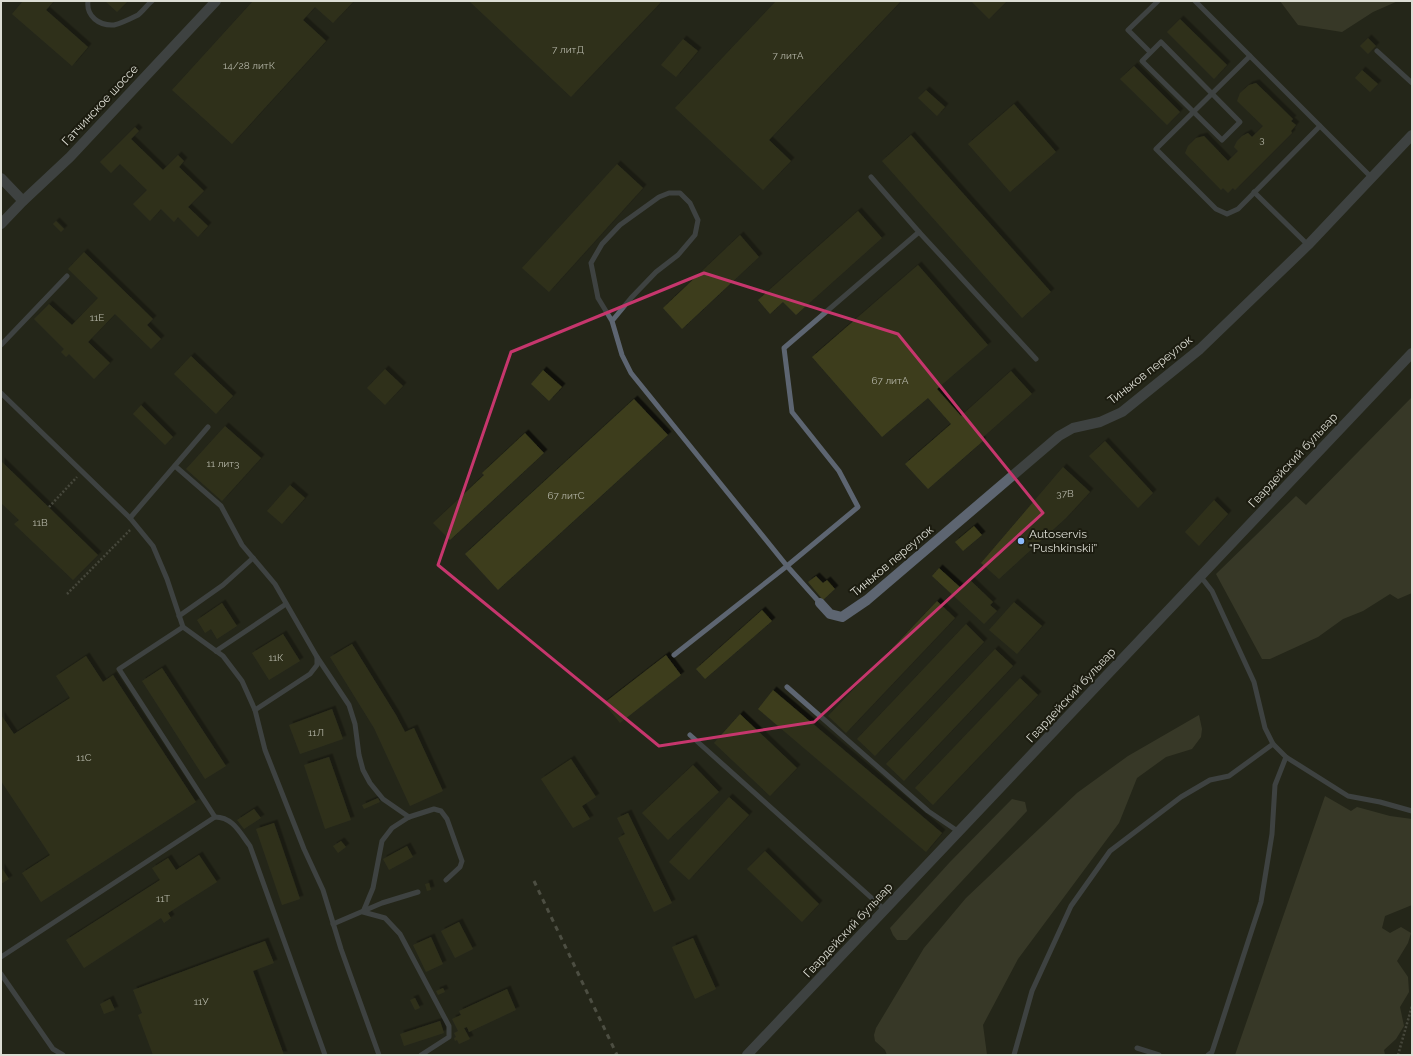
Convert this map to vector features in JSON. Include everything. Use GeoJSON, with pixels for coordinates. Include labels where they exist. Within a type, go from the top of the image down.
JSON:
{"type":"FeatureCollection","features":[{"type":"Feature","properties":{"kind":"street","name":"Гатчинское шоссе"},"geometry":{"type":"LineString","coordinates":[[1,224],[70,157],[216,1]]}},
{"type":"Feature","properties":{"kind":"street","name":"Тиньков переулок"},"geometry":{"type":"LineString","coordinates":[[820,603],[830,614],[842,617],[867,600],[1059,436],[1072,428],[1100,422],[1122,412],[1200,349],[1308,245],[1412,136]]}},
{"type":"Feature","properties":{"kind":"street"},"geometry":{"type":"LineString","coordinates":[[1,178],[23,201]]}},
{"type":"Feature","properties":{"kind":"street","name":"Гвардейский бульвар"},"geometry":{"type":"LineString","coordinates":[[747,1055],[1201,577],[1412,352]]}},
{"type":"Feature","properties":{"kind":"lane"},"geometry":{"type":"LineString","coordinates":[[88,1],[87,8],[92,18],[101,23],[115,25],[138,14],[152,1]]}},
{"type":"Feature","properties":{"kind":"lane"},"geometry":{"type":"LineString","coordinates":[[1150,52],[1128,30],[1158,1]]}},
{"type":"Feature","properties":{"kind":"lane"},"geometry":{"type":"LineString","coordinates":[[1194,1],[1372,178]]}},
{"type":"Feature","properties":{"kind":"lane"},"geometry":{"type":"LineString","coordinates":[[1161,42],[1212,93],[1240,122],[1222,140],[1142,61],[1161,42]]}},
{"type":"Feature","properties":{"kind":"lane"},"geometry":{"type":"LineString","coordinates":[[1377,51],[1412,83]]}},
{"type":"Feature","properties":{"kind":"lane"},"geometry":{"type":"LineString","coordinates":[[1250,56],[1156,149],[1216,209],[1227,214],[1232,212],[1254,192],[1320,126]]}},
{"type":"Feature","properties":{"kind":"lane"},"geometry":{"type":"LineString","coordinates":[[871,177],[919,232],[1036,358]]}},
{"type":"Feature","properties":{"kind":"lane"},"geometry":{"type":"LineString","coordinates":[[1254,192],[1308,245]]}},
{"type":"Feature","properties":{"kind":"lane"},"geometry":{"type":"LineString","coordinates":[[612,321],[631,298],[656,272],[678,255],[695,236],[698,220],[690,203],[680,193],[669,193],[659,197],[620,225],[602,244],[592,263],[598,298],[612,321],[622,355],[631,373],[787,566],[820,603]]}},
{"type":"Feature","properties":{"kind":"lane"},"geometry":{"type":"LineString","coordinates":[[674,655],[787,566],[858,507],[839,471],[792,412],[784,348],[919,232]]}},
{"type":"Feature","properties":{"kind":"lane"},"geometry":{"type":"LineString","coordinates":[[1,345],[67,276]]}},
{"type":"Feature","properties":{"kind":"lane"},"geometry":{"type":"LineString","coordinates":[[1,393],[130,518],[152,546],[167,580],[183,627],[223,656],[242,681],[255,710],[265,750],[304,849],[323,890],[341,949],[379,1055]]}},
{"type":"Feature","properties":{"kind":"lane"},"geometry":{"type":"LineString","coordinates":[[130,518],[208,427]]}},
{"type":"Feature","properties":{"kind":"lane"},"geometry":{"type":"LineString","coordinates":[[175,466],[221,506],[242,545],[274,584],[317,657],[349,705],[355,724],[361,763],[370,783],[383,799],[409,817]]}},
{"type":"Feature","properties":{"kind":"lane"},"geometry":{"type":"LineString","coordinates":[[179,616],[223,585],[253,558]]}},
{"type":"Feature","properties":{"kind":"lane"},"geometry":{"type":"LineString","coordinates":[[1201,577],[1212,591],[1254,682],[1265,728],[1273,744],[1286,757],[1348,796],[1380,802],[1412,811]]}},
{"type":"Feature","properties":{"kind":"lane"},"geometry":{"type":"LineString","coordinates":[[216,651],[286,604]]}},
{"type":"Feature","properties":{"kind":"lane"},"geometry":{"type":"LineString","coordinates":[[183,627],[119,669],[215,817]]}},
{"type":"Feature","properties":{"kind":"lane"},"geometry":{"type":"LineString","coordinates":[[255,710],[310,674],[316,665],[317,657]]}},
{"type":"Feature","properties":{"kind":"lane"},"geometry":{"type":"LineString","coordinates":[[787,687],[928,811],[959,832]]}},
{"type":"Feature","properties":{"kind":"lane"},"geometry":{"type":"LineString","coordinates":[[690,734],[884,910]]}},
{"type":"Feature","properties":{"kind":"lane"},"geometry":{"type":"LineString","coordinates":[[1014,1055],[1032,991],[1071,906],[1110,851],[1181,797],[1210,780],[1229,776],[1273,744]]}},
{"type":"Feature","properties":{"kind":"lane"},"geometry":{"type":"LineString","coordinates":[[1208,1055],[1212,1052],[1261,902],[1272,834],[1274,785],[1286,757]]}},
{"type":"Feature","properties":{"kind":"lane"},"geometry":{"type":"LineString","coordinates":[[363,912],[373,888],[382,842],[392,828],[409,817],[434,809],[441,811],[447,819],[462,861],[460,868],[446,880]]}},
{"type":"Feature","properties":{"kind":"lane"},"geometry":{"type":"LineString","coordinates":[[1,957],[215,817],[221,817],[231,821],[250,846],[325,1055]]}},
{"type":"Feature","properties":{"kind":"lane"},"geometry":{"type":"LineString","coordinates":[[334,924],[382,903],[418,892]]}},
{"type":"Feature","properties":{"kind":"lane"},"geometry":{"type":"LineString","coordinates":[[363,912],[385,918],[400,934],[449,1026],[449,1037],[421,1055]]}},
{"type":"Feature","properties":{"kind":"lane"},"geometry":{"type":"LineString","coordinates":[[1,974],[53,1049],[63,1055]]}},
{"type":"Feature","properties":{"kind":"lane"},"geometry":{"type":"LineString","coordinates":[[1137,1048],[1160,1055]]}},
{"type":"Feature","properties":{"kind":"path"},"geometry":{"type":"LineString","coordinates":[[49,507],[82,472]]}},
{"type":"Feature","properties":{"kind":"path"},"geometry":{"type":"LineString","coordinates":[[67,594],[135,524]]}},
{"type":"Feature","properties":{"kind":"path"},"geometry":{"type":"LineString","coordinates":[[1398,1055],[1412,1006]]}},
{"type":"Feature","properties":{"kind":"highlighted area"},"geometry":{"type":"Polygon","coordinates":[[[704,273],[898,334],[1043,513],[814,722],[659,746],[438,565],[511,352],[704,273]]]}},
{"type":"Feature","properties":{"kind":"green space"},"geometry":{"type":"Polygon","coordinates":[[[1280,1],[1398,1],[1373,12],[1342,32],[1298,25],[1280,1]]]}},
{"type":"Feature","properties":{"kind":"green space"},"geometry":{"type":"Polygon","coordinates":[[[1412,397],[1412,593],[1398,599],[1390,594],[1363,611],[1343,619],[1318,637],[1270,659],[1262,659],[1216,574],[1296,496],[1306,505],[1412,397]]]}},
{"type":"Feature","properties":{"kind":"green space"},"geometry":{"type":"Polygon","coordinates":[[[1199,715],[1202,729],[1201,737],[1192,749],[1166,757],[1137,778],[1119,823],[1018,959],[983,1025],[987,1055],[887,1055],[885,1050],[875,1041],[874,1035],[876,1028],[924,948],[966,898],[1077,793],[1128,756],[1199,715]]]}},
{"type":"Feature","properties":{"kind":"green space"},"geometry":{"type":"Polygon","coordinates":[[[1325,796],[1351,811],[1357,807],[1390,816],[1412,819],[1412,905],[1385,916],[1382,928],[1390,933],[1401,927],[1411,933],[1408,943],[1397,961],[1408,977],[1409,992],[1400,1007],[1404,1026],[1396,1039],[1384,1050],[1385,1055],[1235,1055],[1325,796]]]}},
{"type":"Feature","properties":{"kind":"green space"},"geometry":{"type":"Polygon","coordinates":[[[1012,799],[1025,802],[1027,811],[907,940],[897,940],[890,928],[950,862],[1012,799]]]}},
{"type":"Feature","properties":{"kind":"building"},"geometry":{"type":"Polygon","coordinates":[[[23,1],[54,1],[46,10],[88,47],[72,66],[12,14],[23,1]]]}},
{"type":"Feature","properties":{"kind":"building"},"geometry":{"type":"Polygon","coordinates":[[[105,1],[128,1],[117,12],[105,1]]]}},
{"type":"Feature","properties":{"kind":"building"},"geometry":{"type":"Polygon","coordinates":[[[253,1],[354,1],[333,23],[315,7],[303,20],[326,41],[232,144],[172,90],[253,1]]]}},
{"type":"Feature","properties":{"kind":"building"},"geometry":{"type":"Polygon","coordinates":[[[469,1],[662,1],[571,97],[469,1]]]}},
{"type":"Feature","properties":{"kind":"building"},"geometry":{"type":"Polygon","coordinates":[[[776,1],[901,1],[769,140],[791,161],[763,190],[675,108],[776,1]]]}},
{"type":"Feature","properties":{"kind":"building"},"geometry":{"type":"Polygon","coordinates":[[[971,1],[1007,1],[989,19],[971,1]]]}},
{"type":"Feature","properties":{"kind":"building"},"geometry":{"type":"Polygon","coordinates":[[[1180,19],[1227,65],[1214,79],[1167,32],[1180,19]]]}},
{"type":"Feature","properties":{"kind":"building"},"geometry":{"type":"Polygon","coordinates":[[[1368,38],[1376,46],[1368,54],[1360,46],[1368,38]]]}},
{"type":"Feature","properties":{"kind":"building"},"geometry":{"type":"Polygon","coordinates":[[[683,39],[698,51],[676,77],[661,65],[683,39]]]}},
{"type":"Feature","properties":{"kind":"building"},"geometry":{"type":"Polygon","coordinates":[[[1134,66],[1180,112],[1167,125],[1120,79],[1134,66]]]}},
{"type":"Feature","properties":{"kind":"building"},"geometry":{"type":"Polygon","coordinates":[[[1362,70],[1378,84],[1370,92],[1355,78],[1362,70]]]}},
{"type":"Feature","properties":{"kind":"building"},"geometry":{"type":"Polygon","coordinates":[[[1256,83],[1293,119],[1291,121],[1296,125],[1291,131],[1292,133],[1235,190],[1233,188],[1228,193],[1223,188],[1221,190],[1185,153],[1188,146],[1196,138],[1204,136],[1228,161],[1238,151],[1234,147],[1242,136],[1248,133],[1252,137],[1263,126],[1237,101],[1240,93],[1249,85],[1256,83]]]}},
{"type":"Feature","properties":{"kind":"building"},"geometry":{"type":"Polygon","coordinates":[[[926,90],[945,107],[937,116],[918,98],[926,90]]]}},
{"type":"Feature","properties":{"kind":"building"},"geometry":{"type":"Polygon","coordinates":[[[1014,104],[1056,152],[1010,192],[968,144],[1014,104]]]}},
{"type":"Feature","properties":{"kind":"building"},"geometry":{"type":"Polygon","coordinates":[[[135,127],[139,131],[131,139],[163,170],[178,155],[184,161],[179,167],[204,191],[188,207],[208,226],[198,237],[178,217],[174,222],[161,209],[150,221],[133,204],[147,190],[120,164],[111,173],[100,162],[135,127]]]}},
{"type":"Feature","properties":{"kind":"building"},"geometry":{"type":"Polygon","coordinates":[[[911,135],[1051,292],[1022,318],[882,161],[911,135]]]}},
{"type":"Feature","properties":{"kind":"building"},"geometry":{"type":"Polygon","coordinates":[[[617,164],[643,188],[549,292],[522,268],[617,164]]]}},
{"type":"Feature","properties":{"kind":"building"},"geometry":{"type":"Polygon","coordinates":[[[858,211],[882,238],[796,315],[783,302],[770,314],[758,300],[858,211]]]}},
{"type":"Feature","properties":{"kind":"building"},"geometry":{"type":"Polygon","coordinates":[[[56,221],[64,229],[61,232],[53,224],[56,221]]]}},
{"type":"Feature","properties":{"kind":"building"},"geometry":{"type":"Polygon","coordinates":[[[740,235],[759,257],[682,329],[663,308],[740,235]]]}},
{"type":"Feature","properties":{"kind":"building"},"geometry":{"type":"Polygon","coordinates":[[[84,252],[153,319],[147,325],[161,339],[151,349],[115,314],[88,342],[110,363],[94,379],[69,354],[66,357],[61,352],[64,349],[34,319],[49,304],[72,325],[98,298],[68,269],[84,252]]]}},
{"type":"Feature","properties":{"kind":"building"},"geometry":{"type":"Polygon","coordinates":[[[918,265],[988,345],[937,389],[961,416],[1011,371],[1032,394],[981,439],[983,441],[928,489],[905,464],[951,424],[928,398],[882,437],[812,357],[918,265]]]}},
{"type":"Feature","properties":{"kind":"building"},"geometry":{"type":"Polygon","coordinates":[[[191,356],[233,396],[216,414],[174,374],[191,356]]]}},
{"type":"Feature","properties":{"kind":"building"},"geometry":{"type":"Polygon","coordinates":[[[385,369],[403,386],[385,405],[367,388],[385,369]]]}},
{"type":"Feature","properties":{"kind":"building"},"geometry":{"type":"Polygon","coordinates":[[[543,370],[562,387],[549,401],[531,384],[543,370]]]}},
{"type":"Feature","properties":{"kind":"building"},"geometry":{"type":"Polygon","coordinates":[[[634,399],[668,435],[498,590],[465,554],[634,399]]]}},
{"type":"Feature","properties":{"kind":"building"},"geometry":{"type":"Polygon","coordinates":[[[141,405],[173,437],[165,445],[133,414],[141,405]]]}},
{"type":"Feature","properties":{"kind":"building"},"geometry":{"type":"Polygon","coordinates":[[[225,426],[261,458],[222,501],[186,469],[225,426]]]}},
{"type":"Feature","properties":{"kind":"building"},"geometry":{"type":"Polygon","coordinates":[[[525,433],[544,453],[450,540],[433,523],[484,475],[482,473],[525,433]]]}},
{"type":"Feature","properties":{"kind":"building"},"geometry":{"type":"Polygon","coordinates":[[[1105,441],[1153,493],[1138,508],[1089,456],[1105,441]]]}},
{"type":"Feature","properties":{"kind":"building"},"geometry":{"type":"Polygon","coordinates":[[[1,461],[98,555],[73,580],[14,524],[19,520],[1,503],[1,461]]]}},
{"type":"Feature","properties":{"kind":"building","name":"Autoservis “Pushkinskii”"},"geometry":{"type":"Polygon","coordinates":[[[1063,467],[1090,492],[1066,518],[999,579],[981,563],[1063,467]]]}},
{"type":"Feature","properties":{"kind":"building"},"geometry":{"type":"Polygon","coordinates":[[[290,485],[305,498],[282,524],[267,511],[290,485]]]}},
{"type":"Feature","properties":{"kind":"building"},"geometry":{"type":"Polygon","coordinates":[[[1214,500],[1228,514],[1199,546],[1185,532],[1214,500]]]}},
{"type":"Feature","properties":{"kind":"building"},"geometry":{"type":"Polygon","coordinates":[[[974,526],[982,535],[963,551],[955,542],[974,526]]]}},
{"type":"Feature","properties":{"kind":"building"},"geometry":{"type":"Polygon","coordinates":[[[939,568],[961,588],[969,579],[993,602],[990,605],[997,611],[984,624],[932,576],[939,568]]]}},
{"type":"Feature","properties":{"kind":"building"},"geometry":{"type":"Polygon","coordinates":[[[816,576],[823,583],[827,580],[835,589],[823,600],[808,582],[816,576]]]}},
{"type":"Feature","properties":{"kind":"building"},"geometry":{"type":"Polygon","coordinates":[[[937,601],[955,618],[846,733],[828,716],[937,601]]]}},
{"type":"Feature","properties":{"kind":"building"},"geometry":{"type":"Polygon","coordinates":[[[1014,602],[1042,626],[1017,654],[989,630],[1014,602]]]}},
{"type":"Feature","properties":{"kind":"building"},"geometry":{"type":"Polygon","coordinates":[[[222,603],[237,626],[217,639],[211,629],[205,633],[197,620],[222,603]]]}},
{"type":"Feature","properties":{"kind":"building"},"geometry":{"type":"Polygon","coordinates":[[[762,610],[772,621],[705,679],[696,669],[762,610]]]}},
{"type":"Feature","properties":{"kind":"building"},"geometry":{"type":"Polygon","coordinates":[[[966,624],[984,642],[875,756],[857,739],[966,624]]]}},
{"type":"Feature","properties":{"kind":"building"},"geometry":{"type":"Polygon","coordinates":[[[283,634],[300,661],[269,680],[252,653],[283,634]]]}},
{"type":"Feature","properties":{"kind":"building"},"geometry":{"type":"Polygon","coordinates":[[[352,644],[405,732],[414,728],[443,791],[410,806],[374,728],[330,657],[352,644]]]}},
{"type":"Feature","properties":{"kind":"building"},"geometry":{"type":"Polygon","coordinates":[[[995,649],[1013,666],[904,781],[886,764],[995,649]]]}},
{"type":"Feature","properties":{"kind":"building"},"geometry":{"type":"Polygon","coordinates":[[[666,655],[681,675],[620,723],[604,703],[666,655]]]}},
{"type":"Feature","properties":{"kind":"building"},"geometry":{"type":"Polygon","coordinates":[[[86,656],[103,682],[113,675],[196,802],[41,902],[22,873],[50,855],[1,781],[1,715],[14,734],[70,698],[56,676],[86,656]]]}},
{"type":"Feature","properties":{"kind":"building"},"geometry":{"type":"Polygon","coordinates":[[[162,668],[226,766],[205,779],[142,681],[162,668]]]}},
{"type":"Feature","properties":{"kind":"building"},"geometry":{"type":"Polygon","coordinates":[[[1020,678],[1038,695],[933,805],[915,788],[1020,678]]]}},
{"type":"Feature","properties":{"kind":"building"},"geometry":{"type":"Polygon","coordinates":[[[773,690],[942,833],[926,852],[758,709],[773,690]]]}},
{"type":"Feature","properties":{"kind":"building"},"geometry":{"type":"Polygon","coordinates":[[[332,709],[343,739],[300,754],[289,725],[332,709]]]}},
{"type":"Feature","properties":{"kind":"building"},"geometry":{"type":"Polygon","coordinates":[[[740,714],[797,768],[770,796],[714,743],[740,714]]]}},
{"type":"Feature","properties":{"kind":"building"},"geometry":{"type":"Polygon","coordinates":[[[329,757],[351,820],[325,829],[304,765],[329,757]]]}},
{"type":"Feature","properties":{"kind":"building"},"geometry":{"type":"Polygon","coordinates":[[[571,759],[596,797],[582,806],[590,819],[573,828],[541,779],[571,759]]]}},
{"type":"Feature","properties":{"kind":"building"},"geometry":{"type":"Polygon","coordinates":[[[693,765],[719,792],[668,840],[642,813],[693,765]]]}},
{"type":"Feature","properties":{"kind":"building"},"geometry":{"type":"Polygon","coordinates":[[[729,797],[749,815],[689,880],[669,862],[729,797]]]}},
{"type":"Feature","properties":{"kind":"building"},"geometry":{"type":"Polygon","coordinates":[[[378,798],[380,802],[364,809],[362,805],[378,798]]]}},
{"type":"Feature","properties":{"kind":"building"},"geometry":{"type":"Polygon","coordinates":[[[254,809],[261,818],[244,829],[237,820],[254,809]]]}},
{"type":"Feature","properties":{"kind":"building"},"geometry":{"type":"Polygon","coordinates":[[[628,813],[672,903],[654,912],[618,838],[625,834],[617,818],[628,813]]]}},
{"type":"Feature","properties":{"kind":"building"},"geometry":{"type":"Polygon","coordinates":[[[274,823],[300,899],[282,905],[256,829],[274,823]]]}},
{"type":"Feature","properties":{"kind":"building"},"geometry":{"type":"Polygon","coordinates":[[[341,841],[346,847],[338,853],[333,846],[341,841]]]}},
{"type":"Feature","properties":{"kind":"building"},"geometry":{"type":"Polygon","coordinates":[[[407,846],[413,857],[389,870],[383,859],[407,846]]]}},
{"type":"Feature","properties":{"kind":"building"},"geometry":{"type":"Polygon","coordinates":[[[765,851],[819,904],[802,922],[747,869],[765,851]]]}},
{"type":"Feature","properties":{"kind":"building"},"geometry":{"type":"Polygon","coordinates":[[[199,855],[217,882],[168,913],[171,918],[164,923],[161,918],[84,968],[66,940],[160,880],[152,868],[168,858],[176,870],[199,855]]]}},
{"type":"Feature","properties":{"kind":"building"},"geometry":{"type":"Polygon","coordinates":[[[1,867],[9,879],[1,884],[1,867]]]}},
{"type":"Feature","properties":{"kind":"building"},"geometry":{"type":"Polygon","coordinates":[[[429,883],[431,890],[427,891],[425,884],[429,883]]]}},
{"type":"Feature","properties":{"kind":"building"},"geometry":{"type":"Polygon","coordinates":[[[459,922],[473,949],[455,958],[441,931],[459,922]]]}},
{"type":"Feature","properties":{"kind":"building"},"geometry":{"type":"Polygon","coordinates":[[[431,937],[443,964],[426,972],[413,945],[431,937]]]}},
{"type":"Feature","properties":{"kind":"building"},"geometry":{"type":"Polygon","coordinates":[[[693,938],[716,989],[695,999],[672,947],[693,938]]]}},
{"type":"Feature","properties":{"kind":"building"},"geometry":{"type":"Polygon","coordinates":[[[265,941],[274,963],[253,971],[284,1055],[153,1055],[138,1015],[142,1013],[133,990],[265,941]]]}},
{"type":"Feature","properties":{"kind":"building"},"geometry":{"type":"Polygon","coordinates":[[[443,988],[445,992],[438,995],[436,991],[443,988]]]}},
{"type":"Feature","properties":{"kind":"building"},"geometry":{"type":"Polygon","coordinates":[[[507,989],[516,1010],[469,1032],[467,1027],[464,1028],[470,1039],[459,1044],[457,1040],[455,1041],[454,1038],[456,1037],[454,1033],[458,1031],[452,1019],[461,1015],[459,1011],[507,989]]]}},
{"type":"Feature","properties":{"kind":"building"},"geometry":{"type":"Polygon","coordinates":[[[415,998],[420,1008],[415,1010],[410,1000],[415,998]]]}},
{"type":"Feature","properties":{"kind":"building"},"geometry":{"type":"Polygon","coordinates":[[[110,999],[115,1010],[104,1014],[100,1004],[110,999]]]}},
{"type":"Feature","properties":{"kind":"building"},"geometry":{"type":"Polygon","coordinates":[[[440,1021],[444,1033],[404,1046],[400,1034],[440,1021]]]}},
{"type":"Feature","properties":{"kind":"railway"},"geometry":{"type":"LineString","coordinates":[[534,881],[617,1055]]}},
{"type":"Feature","properties":{"kind":"place","name":"Autoservis “Pushkinskii”"},"geometry":{"type":"Point","coordinates":[1021,541]}}]}
